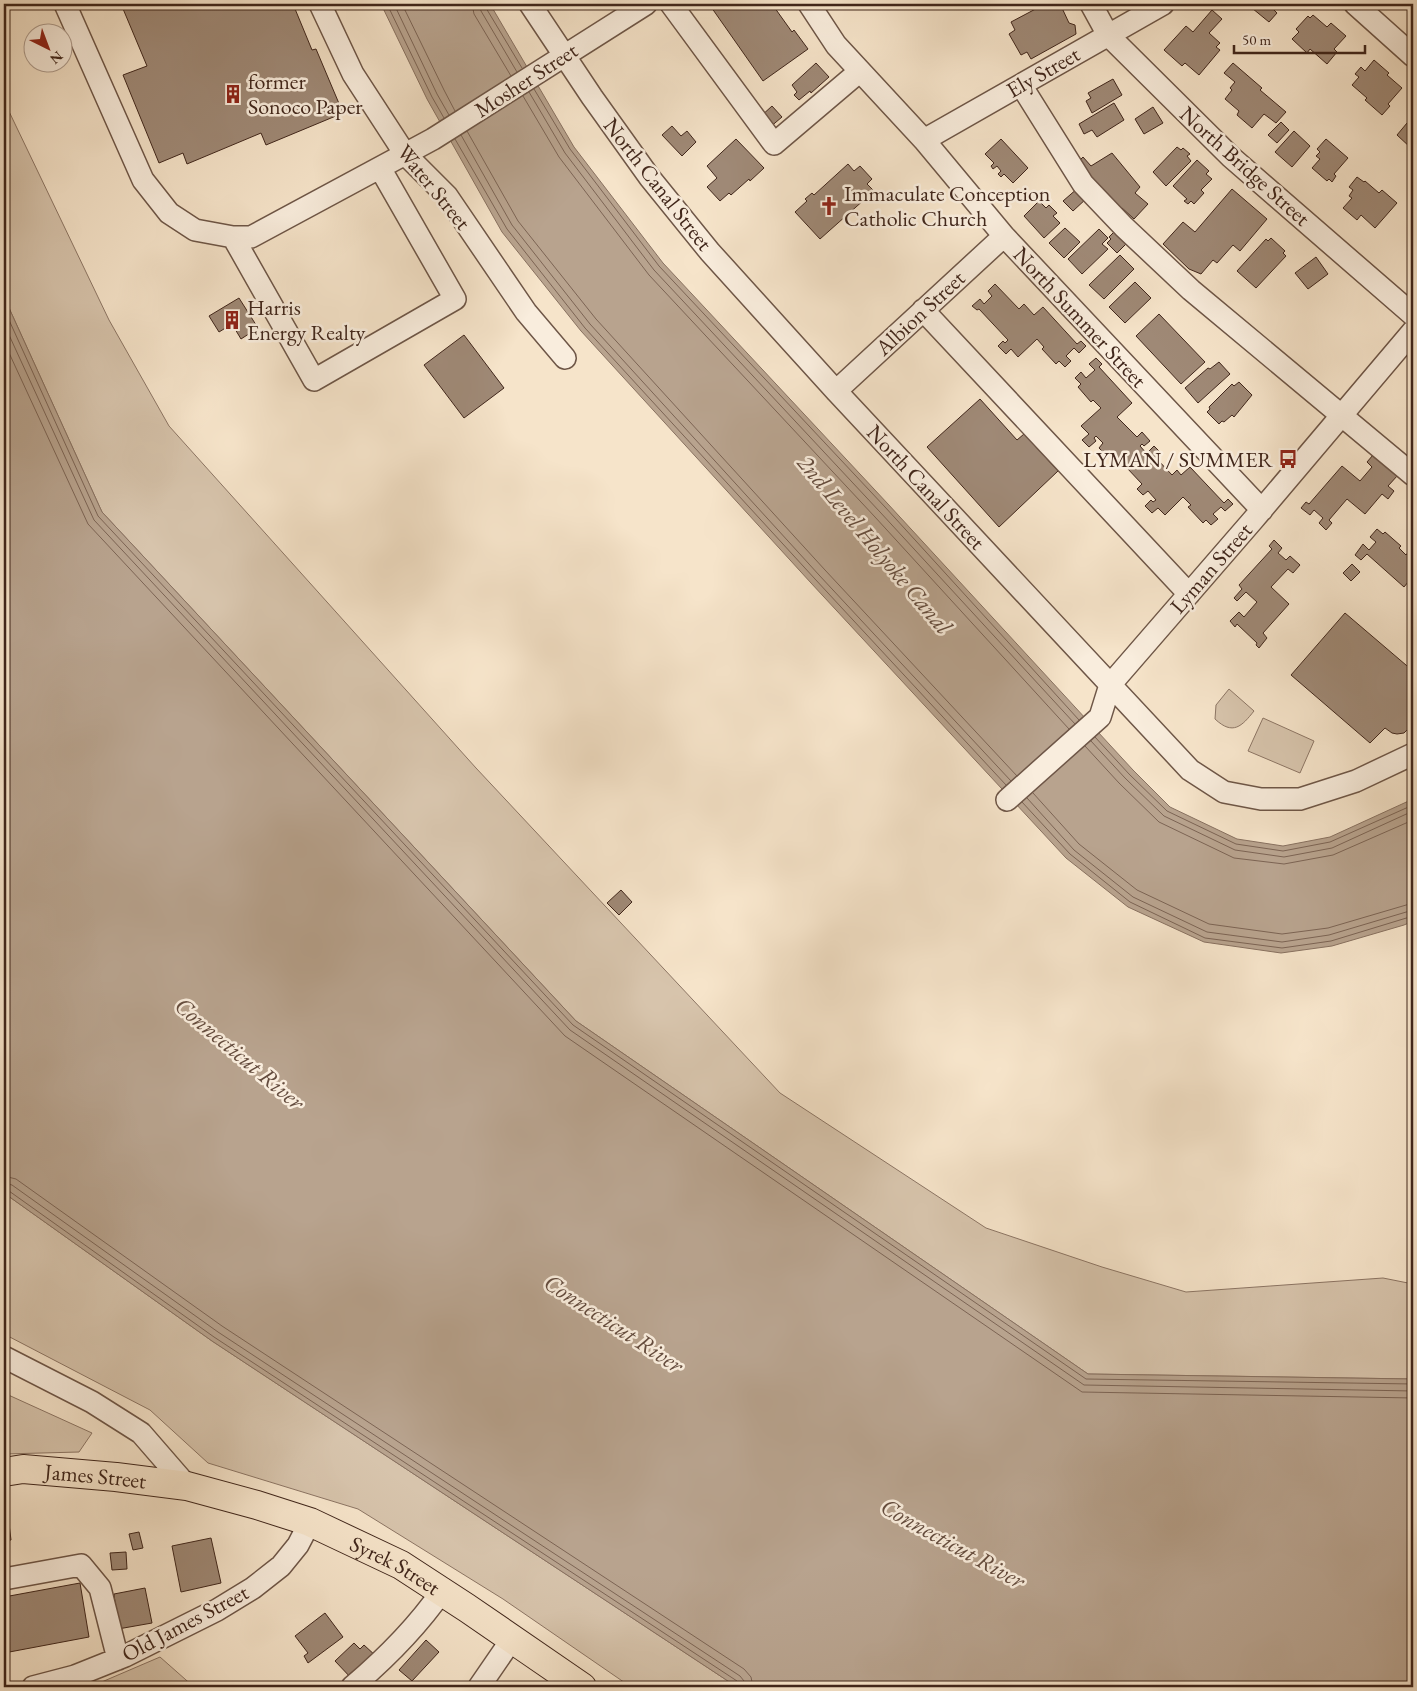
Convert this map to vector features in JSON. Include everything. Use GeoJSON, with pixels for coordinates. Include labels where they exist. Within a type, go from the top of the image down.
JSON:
{"type":"FeatureCollection","features":[{"type":"Feature","properties":{"kind":"main road","name":"James Street"},"geometry":{"type":"LineString","coordinates":[[4,1472],[23,1470],[187,1486]]}},
{"type":"Feature","properties":{"kind":"main road","name":"Syrek Street"},"geometry":{"type":"LineString","coordinates":[[187,1486],[257,1504],[310,1522],[401,1565],[582,1687]]}},
{"type":"Feature","properties":{"kind":"street","name":"Mosher Street"},"geometry":{"type":"LineString","coordinates":[[65,4],[143,180],[169,213],[195,230],[234,237],[251,237],[439,135],[646,4]]}},
{"type":"Feature","properties":{"kind":"street","name":"Water Street"},"geometry":{"type":"LineString","coordinates":[[320,4],[353,74],[405,154],[447,196],[526,312],[565,358]]}},
{"type":"Feature","properties":{"kind":"street","name":"North Canal Street"},"geometry":{"type":"LineString","coordinates":[[530,4],[650,178],[704,244],[836,391],[1190,770],[1224,792],[1261,799],[1300,799],[1356,781],[1413,754]]}},
{"type":"Feature","properties":{"kind":"street"},"geometry":{"type":"LineString","coordinates":[[671,4],[774,144],[860,70]]}},
{"type":"Feature","properties":{"kind":"street","name":"North Summer Street"},"geometry":{"type":"LineString","coordinates":[[809,4],[836,45],[924,140],[1004,236],[1262,510]]}},
{"type":"Feature","properties":{"kind":"street","name":"North Bridge Street"},"geometry":{"type":"LineString","coordinates":[[1091,4],[1108,35],[1231,157],[1413,315]]}},
{"type":"Feature","properties":{"kind":"street","name":"Ely Street"},"geometry":{"type":"LineString","coordinates":[[924,140],[1163,4]]}},
{"type":"Feature","properties":{"kind":"street"},"geometry":{"type":"LineString","coordinates":[[1355,4],[1413,56]]}},
{"type":"Feature","properties":{"kind":"street"},"geometry":{"type":"LineString","coordinates":[[1021,85],[1083,184],[1124,227],[1192,290],[1413,475]]}},
{"type":"Feature","properties":{"kind":"street"},"geometry":{"type":"LineString","coordinates":[[234,237],[314,380],[455,299],[380,168]]}},
{"type":"Feature","properties":{"kind":"street","name":"Albion Street"},"geometry":{"type":"LineString","coordinates":[[836,391],[1004,236]]}},
{"type":"Feature","properties":{"kind":"street"},"geometry":{"type":"LineString","coordinates":[[923,310],[1189,594]]}},
{"type":"Feature","properties":{"kind":"street","name":"Lyman Street"},"geometry":{"type":"LineString","coordinates":[[1008,800],[1100,717],[1110,685],[1262,510],[1413,331]]}},
{"type":"Feature","properties":{"kind":"street"},"geometry":{"type":"LineString","coordinates":[[4,1357],[92,1402],[141,1433],[187,1486]]}},
{"type":"Feature","properties":{"kind":"street","name":"Old James Street"},"geometry":{"type":"LineString","coordinates":[[43,1686],[118,1659],[217,1610],[253,1588],[281,1566],[298,1545],[310,1522]]}},
{"type":"Feature","properties":{"kind":"street"},"geometry":{"type":"LineString","coordinates":[[4,1579],[81,1565],[100,1588],[118,1659]]}},
{"type":"Feature","properties":{"kind":"street"},"geometry":{"type":"LineString","coordinates":[[352,1687],[384,1658],[433,1604],[442,1591]]}},
{"type":"Feature","properties":{"kind":"street"},"geometry":{"type":"LineString","coordinates":[[479,1687],[512,1639]]}},
{"type":"Feature","properties":{"kind":"shaded area"},"geometry":{"type":"Polygon","coordinates":[[[4,101],[109,320],[169,426],[476,768],[780,1093],[986,1228],[1102,1267],[1186,1292],[1383,1278],[1413,1284],[1413,1379],[1088,1374],[576,1021],[102,512],[4,297],[4,101]]]}},
{"type":"Feature","properties":{"kind":"shaded area"},"geometry":{"type":"Polygon","coordinates":[[[1229,689],[1254,711],[1241,725],[1232,728],[1221,724],[1215,719],[1216,705],[1229,689]]]}},
{"type":"Feature","properties":{"kind":"shaded area"},"geometry":{"type":"Polygon","coordinates":[[[1263,718],[1314,741],[1300,773],[1248,751],[1263,718]]]}},
{"type":"Feature","properties":{"kind":"shaded area"},"geometry":{"type":"Polygon","coordinates":[[[4,1193],[212,1341],[737,1687],[631,1687],[503,1599],[358,1509],[208,1463],[150,1410],[4,1334],[4,1193]]]}},
{"type":"Feature","properties":{"kind":"shaded area"},"geometry":{"type":"Polygon","coordinates":[[[4,1393],[92,1433],[79,1452],[4,1454],[4,1393]]]}},
{"type":"Feature","properties":{"kind":"shaded area"},"geometry":{"type":"Polygon","coordinates":[[[160,1657],[194,1687],[90,1687],[160,1657]]]}},
{"type":"Feature","properties":{"kind":"water","name":"2nd Level Holyoke Canal"},"geometry":{"type":"Polygon","coordinates":[[[381,4],[490,4],[574,147],[663,263],[1133,770],[1170,807],[1237,839],[1283,846],[1330,837],[1413,799],[1413,921],[1332,946],[1281,953],[1204,942],[1128,907],[1066,858],[581,331],[502,232],[427,99],[381,4]]]}},
{"type":"Feature","properties":{"kind":"water","name":"Connecticut River"},"geometry":{"type":"Polygon","coordinates":[[[4,297],[102,512],[576,1021],[1088,1374],[1413,1379],[1413,1687],[737,1687],[212,1341],[4,1193],[4,297]]]}},
{"type":"Feature","properties":{"kind":"building","name":"former Sonoco Paper"},"geometry":{"type":"Polygon","coordinates":[[[121,4],[293,4],[312,50],[316,49],[343,113],[266,145],[261,133],[187,164],[183,153],[159,163],[123,75],[147,66],[121,4]]]}},
{"type":"Feature","properties":{"kind":"building"},"geometry":{"type":"Polygon","coordinates":[[[709,4],[772,4],[792,32],[794,30],[808,49],[763,81],[709,4]]]}},
{"type":"Feature","properties":{"kind":"building"},"geometry":{"type":"Polygon","coordinates":[[[1045,4],[1063,4],[1062,8],[1069,23],[1075,25],[1076,34],[1031,59],[1027,52],[1021,55],[1009,34],[1015,30],[1011,22],[1045,4]]]}},
{"type":"Feature","properties":{"kind":"building"},"geometry":{"type":"Polygon","coordinates":[[[1247,4],[1274,4],[1271,7],[1277,13],[1269,22],[1247,4]]]}},
{"type":"Feature","properties":{"kind":"building"},"geometry":{"type":"Polygon","coordinates":[[[1212,10],[1222,19],[1209,33],[1220,43],[1216,47],[1220,50],[1199,75],[1185,63],[1182,66],[1164,50],[1186,26],[1193,32],[1212,10]]]}},
{"type":"Feature","properties":{"kind":"building"},"geometry":{"type":"Polygon","coordinates":[[[1313,15],[1327,27],[1331,23],[1346,36],[1334,49],[1337,52],[1327,64],[1310,49],[1307,53],[1292,39],[1299,32],[1296,29],[1308,16],[1310,18],[1313,15]]]}},
{"type":"Feature","properties":{"kind":"building"},"geometry":{"type":"Polygon","coordinates":[[[1374,60],[1402,88],[1388,104],[1390,106],[1382,115],[1352,85],[1359,77],[1355,74],[1361,67],[1365,71],[1374,60]]]}},
{"type":"Feature","properties":{"kind":"building"},"geometry":{"type":"Polygon","coordinates":[[[816,63],[829,77],[811,93],[810,91],[799,100],[794,95],[797,92],[792,85],[816,63]]]}},
{"type":"Feature","properties":{"kind":"building"},"geometry":{"type":"Polygon","coordinates":[[[1233,63],[1286,112],[1276,123],[1264,114],[1252,128],[1237,115],[1239,111],[1225,99],[1235,82],[1224,73],[1233,63]]]}},
{"type":"Feature","properties":{"kind":"building"},"geometry":{"type":"Polygon","coordinates":[[[1113,79],[1122,95],[1092,113],[1086,101],[1091,98],[1088,93],[1113,79]]]}},
{"type":"Feature","properties":{"kind":"building"},"geometry":{"type":"Polygon","coordinates":[[[1114,103],[1124,120],[1097,137],[1092,130],[1084,134],[1079,124],[1114,103]]]}},
{"type":"Feature","properties":{"kind":"building"},"geometry":{"type":"Polygon","coordinates":[[[772,106],[782,117],[769,128],[760,117],[772,106]]]}},
{"type":"Feature","properties":{"kind":"building"},"geometry":{"type":"Polygon","coordinates":[[[1153,107],[1163,123],[1144,134],[1135,119],[1153,107]]]}},
{"type":"Feature","properties":{"kind":"building"},"geometry":{"type":"Polygon","coordinates":[[[1281,122],[1289,130],[1277,143],[1268,135],[1281,122]]]}},
{"type":"Feature","properties":{"kind":"building"},"geometry":{"type":"Polygon","coordinates":[[[1407,123],[1411,127],[1413,125],[1413,146],[1411,148],[1397,135],[1407,123]]]}},
{"type":"Feature","properties":{"kind":"building"},"geometry":{"type":"Polygon","coordinates":[[[672,126],[681,136],[687,131],[696,142],[682,156],[662,135],[672,126]]]}},
{"type":"Feature","properties":{"kind":"building"},"geometry":{"type":"Polygon","coordinates":[[[1294,131],[1310,146],[1292,167],[1275,152],[1294,131]]]}},
{"type":"Feature","properties":{"kind":"building"},"geometry":{"type":"Polygon","coordinates":[[[736,139],[764,168],[750,181],[749,179],[731,195],[729,193],[720,201],[707,187],[717,178],[707,166],[736,139]]]}},
{"type":"Feature","properties":{"kind":"building"},"geometry":{"type":"Polygon","coordinates":[[[1001,139],[1028,168],[1013,183],[1004,174],[1001,177],[998,174],[1001,171],[997,166],[993,169],[991,166],[994,163],[985,154],[1001,139]]]}},
{"type":"Feature","properties":{"kind":"building"},"geometry":{"type":"Polygon","coordinates":[[[1326,139],[1348,158],[1334,174],[1336,176],[1332,182],[1329,179],[1327,181],[1312,168],[1320,159],[1316,156],[1320,152],[1317,149],[1326,139]]]}},
{"type":"Feature","properties":{"kind":"building"},"geometry":{"type":"Polygon","coordinates":[[[1177,147],[1181,150],[1183,148],[1190,154],[1187,156],[1191,161],[1166,186],[1153,172],[1177,147]]]}},
{"type":"Feature","properties":{"kind":"building"},"geometry":{"type":"Polygon","coordinates":[[[1112,153],[1140,187],[1135,193],[1148,204],[1134,219],[1122,208],[1118,212],[1084,171],[1079,161],[1083,157],[1091,166],[1112,153]]]}},
{"type":"Feature","properties":{"kind":"building"},"geometry":{"type":"Polygon","coordinates":[[[1197,160],[1209,171],[1206,174],[1212,179],[1201,190],[1204,193],[1194,204],[1191,201],[1188,204],[1184,201],[1187,199],[1173,186],[1197,160]]]}},
{"type":"Feature","properties":{"kind":"building","name":"Immaculate Conception Catholic Church"},"geometry":{"type":"Polygon","coordinates":[[[848,164],[854,171],[860,166],[872,179],[867,184],[874,191],[820,239],[795,212],[807,201],[805,199],[812,193],[814,195],[848,164]]]}},
{"type":"Feature","properties":{"kind":"building"},"geometry":{"type":"Polygon","coordinates":[[[1357,177],[1379,193],[1382,190],[1397,203],[1375,228],[1361,215],[1357,220],[1343,208],[1352,198],[1349,196],[1353,190],[1349,187],[1357,177]]]}},
{"type":"Feature","properties":{"kind":"building"},"geometry":{"type":"Polygon","coordinates":[[[1078,188],[1087,198],[1073,211],[1063,201],[1078,188]]]}},
{"type":"Feature","properties":{"kind":"building"},"geometry":{"type":"Polygon","coordinates":[[[1232,189],[1267,219],[1240,251],[1233,245],[1217,263],[1213,260],[1201,274],[1189,269],[1163,244],[1183,222],[1195,232],[1232,189]]]}},
{"type":"Feature","properties":{"kind":"building"},"geometry":{"type":"Polygon","coordinates":[[[1039,201],[1046,208],[1049,205],[1057,213],[1053,216],[1060,223],[1044,238],[1024,216],[1039,201]]]}},
{"type":"Feature","properties":{"kind":"building"},"geometry":{"type":"Polygon","coordinates":[[[1065,228],[1080,242],[1064,258],[1049,243],[1065,228]]]}},
{"type":"Feature","properties":{"kind":"building"},"geometry":{"type":"Polygon","coordinates":[[[1099,229],[1108,238],[1102,244],[1108,249],[1082,274],[1068,259],[1099,229]]]}},
{"type":"Feature","properties":{"kind":"building"},"geometry":{"type":"Polygon","coordinates":[[[1117,229],[1129,241],[1117,253],[1107,243],[1111,239],[1109,237],[1117,229]]]}},
{"type":"Feature","properties":{"kind":"building"},"geometry":{"type":"Polygon","coordinates":[[[1271,238],[1285,251],[1283,253],[1286,256],[1256,288],[1237,271],[1266,239],[1268,241],[1271,238]]]}},
{"type":"Feature","properties":{"kind":"building"},"geometry":{"type":"Polygon","coordinates":[[[1120,255],[1134,269],[1104,299],[1089,285],[1120,255]]]}},
{"type":"Feature","properties":{"kind":"building"},"geometry":{"type":"Polygon","coordinates":[[[1316,257],[1328,274],[1308,289],[1295,273],[1316,257]]]}},
{"type":"Feature","properties":{"kind":"building"},"geometry":{"type":"Polygon","coordinates":[[[1135,282],[1151,298],[1125,323],[1109,307],[1135,282]]]}},
{"type":"Feature","properties":{"kind":"building"},"geometry":{"type":"Polygon","coordinates":[[[995,284],[1019,309],[1024,304],[1034,315],[1043,307],[1077,344],[1081,341],[1086,346],[1079,353],[1074,348],[1066,356],[1071,361],[1065,367],[1059,361],[1056,364],[1042,349],[1044,347],[1037,339],[1018,357],[1011,349],[1006,354],[998,346],[1003,341],[1005,343],[1008,340],[979,309],[977,310],[972,306],[980,299],[984,304],[992,296],[988,291],[995,284]]]}},
{"type":"Feature","properties":{"kind":"building","name":"Harris Energy Realty"},"geometry":{"type":"Polygon","coordinates":[[[239,298],[258,328],[241,339],[232,324],[219,332],[209,316],[239,298]]]}},
{"type":"Feature","properties":{"kind":"building"},"geometry":{"type":"Polygon","coordinates":[[[1159,314],[1205,362],[1181,384],[1136,336],[1159,314]]]}},
{"type":"Feature","properties":{"kind":"building"},"geometry":{"type":"Polygon","coordinates":[[[464,335],[504,388],[464,418],[424,365],[464,335]]]}},
{"type":"Feature","properties":{"kind":"building"},"geometry":{"type":"Polygon","coordinates":[[[1096,358],[1102,364],[1099,367],[1132,403],[1117,417],[1137,437],[1142,432],[1150,441],[1144,446],[1142,444],[1140,446],[1148,455],[1154,446],[1162,454],[1157,459],[1172,475],[1177,470],[1181,475],[1190,467],[1224,503],[1228,499],[1233,504],[1225,511],[1221,507],[1213,514],[1218,519],[1211,525],[1206,520],[1203,523],[1188,507],[1191,505],[1183,497],[1165,515],[1158,508],[1152,513],[1145,506],[1151,500],[1153,502],[1156,500],[1148,491],[1143,495],[1137,489],[1142,484],[1111,451],[1106,455],[1099,448],[1103,443],[1096,436],[1094,438],[1096,441],[1089,447],[1082,440],[1089,434],[1081,426],[1101,408],[1093,400],[1091,402],[1078,387],[1081,384],[1075,378],[1081,372],[1086,378],[1095,370],[1089,364],[1096,358]]]}},
{"type":"Feature","properties":{"kind":"building"},"geometry":{"type":"Polygon","coordinates":[[[1219,362],[1230,374],[1198,403],[1185,388],[1208,368],[1210,369],[1219,362]]]}},
{"type":"Feature","properties":{"kind":"building"},"geometry":{"type":"Polygon","coordinates":[[[1239,382],[1252,395],[1234,417],[1232,415],[1219,424],[1207,412],[1210,409],[1209,407],[1232,384],[1234,386],[1239,382]]]}},
{"type":"Feature","properties":{"kind":"building"},"geometry":{"type":"Polygon","coordinates":[[[980,399],[1017,440],[1024,434],[1058,471],[999,527],[927,447],[980,399]]]}},
{"type":"Feature","properties":{"kind":"building"},"geometry":{"type":"Polygon","coordinates":[[[1373,455],[1398,475],[1388,486],[1394,491],[1388,499],[1382,494],[1365,514],[1347,499],[1329,520],[1332,523],[1326,530],[1319,523],[1323,518],[1314,510],[1310,515],[1301,508],[1306,502],[1309,504],[1342,466],[1360,481],[1372,467],[1367,462],[1373,455]]]}},
{"type":"Feature","properties":{"kind":"building"},"geometry":{"type":"Polygon","coordinates":[[[1377,529],[1383,534],[1385,532],[1401,546],[1399,548],[1406,555],[1413,546],[1413,576],[1404,587],[1367,554],[1361,560],[1355,555],[1363,544],[1369,550],[1376,542],[1370,537],[1377,529]]]}},
{"type":"Feature","properties":{"kind":"building"},"geometry":{"type":"Polygon","coordinates":[[[1274,540],[1282,548],[1278,553],[1286,560],[1290,556],[1300,565],[1293,573],[1288,569],[1271,587],[1289,604],[1263,633],[1267,638],[1259,648],[1256,645],[1257,643],[1237,624],[1235,627],[1230,621],[1239,612],[1244,617],[1257,602],[1246,592],[1237,601],[1234,598],[1242,589],[1239,585],[1272,549],[1269,546],[1274,540]]]}},
{"type":"Feature","properties":{"kind":"building"},"geometry":{"type":"Polygon","coordinates":[[[1352,564],[1360,572],[1351,581],[1343,573],[1352,564]]]}},
{"type":"Feature","properties":{"kind":"building"},"geometry":{"type":"Polygon","coordinates":[[[1345,613],[1413,671],[1413,724],[1404,733],[1392,733],[1385,728],[1370,743],[1291,675],[1345,613]]]}},
{"type":"Feature","properties":{"kind":"building"},"geometry":{"type":"Polygon","coordinates":[[[621,890],[632,902],[619,915],[607,903],[621,890]]]}},
{"type":"Feature","properties":{"kind":"building"},"geometry":{"type":"Polygon","coordinates":[[[9,1524],[11,1540],[4,1541],[4,1525],[9,1524]]]}},
{"type":"Feature","properties":{"kind":"building"},"geometry":{"type":"Polygon","coordinates":[[[139,1532],[143,1548],[133,1550],[129,1534],[139,1532]]]}},
{"type":"Feature","properties":{"kind":"building"},"geometry":{"type":"Polygon","coordinates":[[[211,1538],[221,1583],[181,1592],[172,1546],[211,1538]]]}},
{"type":"Feature","properties":{"kind":"building"},"geometry":{"type":"Polygon","coordinates":[[[126,1552],[127,1569],[112,1570],[110,1553],[126,1552]]]}},
{"type":"Feature","properties":{"kind":"building"},"geometry":{"type":"Polygon","coordinates":[[[80,1583],[89,1637],[4,1653],[4,1597],[80,1583]]]}},
{"type":"Feature","properties":{"kind":"building"},"geometry":{"type":"Polygon","coordinates":[[[145,1588],[152,1623],[118,1629],[114,1594],[145,1588]]]}},
{"type":"Feature","properties":{"kind":"building"},"geometry":{"type":"Polygon","coordinates":[[[325,1613],[343,1637],[308,1663],[304,1656],[308,1653],[295,1636],[325,1613]]]}},
{"type":"Feature","properties":{"kind":"building"},"geometry":{"type":"Polygon","coordinates":[[[426,1640],[439,1652],[412,1681],[399,1670],[426,1640]]]}},
{"type":"Feature","properties":{"kind":"building"},"geometry":{"type":"Polygon","coordinates":[[[354,1643],[360,1649],[364,1645],[377,1657],[353,1680],[335,1661],[354,1643]]]}},
{"type":"Feature","properties":{"kind":"place","name":"former Sonoco Paper"},"geometry":{"type":"Point","coordinates":[233,94]}},
{"type":"Feature","properties":{"kind":"place","name":"Immaculate Conception Catholic Church"},"geometry":{"type":"Point","coordinates":[829,206]}},
{"type":"Feature","properties":{"kind":"place","name":"Harris Energy Realty"},"geometry":{"type":"Point","coordinates":[232,320]}},
{"type":"Feature","properties":{"kind":"place","name":"LYMAN / SUMMER"},"geometry":{"type":"Point","coordinates":[1288,459]}}]}
